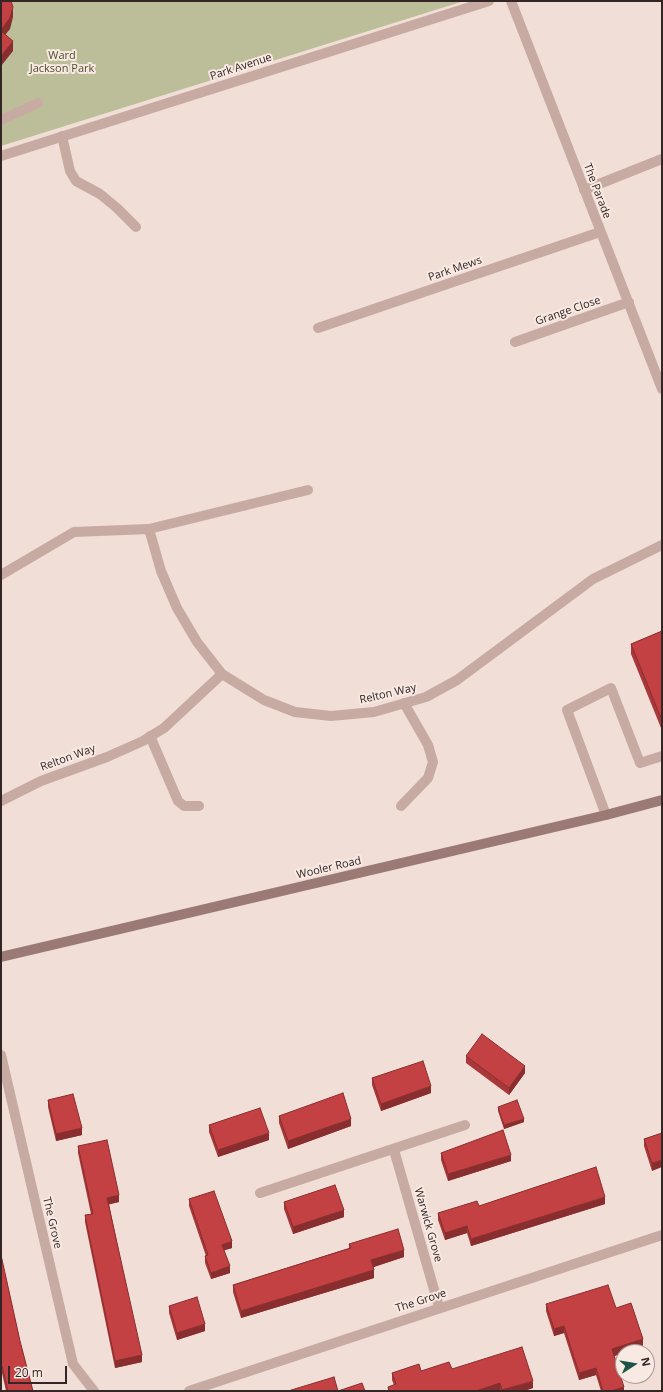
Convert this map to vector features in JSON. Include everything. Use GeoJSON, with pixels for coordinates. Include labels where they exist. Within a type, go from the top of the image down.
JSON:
{"type":"FeatureCollection","features":[{"type":"Feature","properties":{"kind":"street","name":"Park Avenue"},"geometry":{"type":"LineString","coordinates":[[1,156],[489,1]]}},
{"type":"Feature","properties":{"kind":"street","name":"The Parade"},"geometry":{"type":"LineString","coordinates":[[511,1],[662,389]]}},
{"type":"Feature","properties":{"kind":"street"},"geometry":{"type":"LineString","coordinates":[[1,120],[38,103]]}},
{"type":"Feature","properties":{"kind":"street"},"geometry":{"type":"LineString","coordinates":[[62,136],[70,171],[76,181],[100,194],[136,227]]}},
{"type":"Feature","properties":{"kind":"street"},"geometry":{"type":"LineString","coordinates":[[584,190],[662,160]]}},
{"type":"Feature","properties":{"kind":"street","name":"Park Mews"},"geometry":{"type":"LineString","coordinates":[[318,328],[600,232]]}},
{"type":"Feature","properties":{"kind":"street","name":"Grange Close"},"geometry":{"type":"LineString","coordinates":[[515,342],[629,302]]}},
{"type":"Feature","properties":{"kind":"street"},"geometry":{"type":"LineString","coordinates":[[1,575],[74,532],[149,529],[308,490]]}},
{"type":"Feature","properties":{"kind":"street"},"geometry":{"type":"LineString","coordinates":[[149,529],[160,571],[177,608],[196,642],[222,674]]}},
{"type":"Feature","properties":{"kind":"street","name":"Relton Way"},"geometry":{"type":"LineString","coordinates":[[1,801],[41,781],[107,757],[164,728],[222,674],[264,700],[295,712],[331,716],[374,712],[426,697],[457,680],[594,579],[662,545]]}},
{"type":"Feature","properties":{"kind":"street"},"geometry":{"type":"LineString","coordinates":[[606,815],[567,710],[611,688],[640,763],[662,756]]}},
{"type":"Feature","properties":{"kind":"street"},"geometry":{"type":"LineString","coordinates":[[401,806],[428,778],[433,762],[428,745],[404,703]]}},
{"type":"Feature","properties":{"kind":"street"},"geometry":{"type":"LineString","coordinates":[[150,736],[178,801],[184,806],[199,806]]}},
{"type":"Feature","properties":{"kind":"street","name":"Wooler Road"},"geometry":{"type":"LineString","coordinates":[[1,957],[606,815],[662,800]]}},
{"type":"Feature","properties":{"kind":"street","name":"The Grove"},"geometry":{"type":"LineString","coordinates":[[1,1055],[73,1364],[94,1391]]}},
{"type":"Feature","properties":{"kind":"street"},"geometry":{"type":"LineString","coordinates":[[260,1193],[466,1125]]}},
{"type":"Feature","properties":{"kind":"street","name":"Warwick Grove"},"geometry":{"type":"LineString","coordinates":[[394,1150],[439,1308]]}},
{"type":"Feature","properties":{"kind":"street","name":"The Grove"},"geometry":{"type":"LineString","coordinates":[[189,1391],[662,1235]]}},
{"type":"Feature","properties":{"kind":"green space","name":"Ward Jackson Park"},"geometry":{"type":"Polygon","coordinates":[[[1,1],[464,1],[1,146],[1,1]]]}},
{"type":"Feature","properties":{"kind":"building"},"geometry":{"type":"Polygon","coordinates":[[[1,1],[11,1],[13,7],[10,18],[1,30],[1,1]]]}},
{"type":"Feature","properties":{"kind":"building"},"geometry":{"type":"Polygon","coordinates":[[[1,31],[13,41],[1,56],[1,31]]]}},
{"type":"Feature","properties":{"kind":"building"},"geometry":{"type":"Polygon","coordinates":[[[662,631],[662,717],[661,718],[631,644],[662,631]]]}},
{"type":"Feature","properties":{"kind":"building"},"geometry":{"type":"Polygon","coordinates":[[[482,1034],[525,1066],[509,1088],[466,1056],[482,1034]]]}},
{"type":"Feature","properties":{"kind":"building"},"geometry":{"type":"Polygon","coordinates":[[[423,1061],[431,1086],[381,1104],[372,1078],[423,1061]]]}},
{"type":"Feature","properties":{"kind":"building"},"geometry":{"type":"Polygon","coordinates":[[[343,1093],[351,1119],[288,1141],[279,1116],[343,1093]]]}},
{"type":"Feature","properties":{"kind":"building"},"geometry":{"type":"Polygon","coordinates":[[[73,1094],[82,1128],[56,1134],[48,1100],[73,1094]]]}},
{"type":"Feature","properties":{"kind":"building"},"geometry":{"type":"Polygon","coordinates":[[[517,1100],[524,1119],[504,1125],[498,1107],[517,1100]]]}},
{"type":"Feature","properties":{"kind":"building"},"geometry":{"type":"Polygon","coordinates":[[[260,1108],[269,1133],[218,1150],[209,1125],[260,1108]]]}},
{"type":"Feature","properties":{"kind":"building"},"geometry":{"type":"Polygon","coordinates":[[[503,1130],[511,1155],[448,1174],[441,1153],[503,1130]]]}},
{"type":"Feature","properties":{"kind":"building"},"geometry":{"type":"Polygon","coordinates":[[[662,1133],[662,1160],[652,1163],[644,1139],[662,1133]]]}},
{"type":"Feature","properties":{"kind":"building"},"geometry":{"type":"Polygon","coordinates":[[[107,1140],[119,1195],[107,1198],[142,1355],[115,1361],[85,1215],[93,1214],[78,1146],[107,1140]]]}},
{"type":"Feature","properties":{"kind":"building"},"geometry":{"type":"Polygon","coordinates":[[[596,1167],[605,1197],[471,1239],[467,1226],[445,1233],[438,1213],[477,1201],[479,1206],[596,1167]]]}},
{"type":"Feature","properties":{"kind":"building"},"geometry":{"type":"Polygon","coordinates":[[[335,1185],[344,1210],[293,1227],[284,1202],[335,1185]]]}},
{"type":"Feature","properties":{"kind":"building"},"geometry":{"type":"Polygon","coordinates":[[[214,1191],[232,1241],[222,1245],[230,1266],[211,1273],[205,1256],[208,1255],[189,1199],[214,1191]]]}},
{"type":"Feature","properties":{"kind":"building"},"geometry":{"type":"Polygon","coordinates":[[[398,1229],[404,1250],[371,1260],[374,1270],[241,1311],[233,1285],[351,1248],[349,1244],[398,1229]]]}},
{"type":"Feature","properties":{"kind":"building"},"geometry":{"type":"Polygon","coordinates":[[[1,1255],[20,1341],[33,1391],[8,1391],[1,1366],[1,1255]]]}},
{"type":"Feature","properties":{"kind":"building"},"geometry":{"type":"Polygon","coordinates":[[[608,1285],[616,1308],[631,1303],[643,1339],[628,1344],[615,1344],[615,1348],[612,1349],[615,1358],[615,1384],[623,1384],[624,1387],[611,1391],[603,1391],[596,1368],[579,1373],[564,1326],[554,1329],[546,1304],[608,1285]]]}},
{"type":"Feature","properties":{"kind":"building"},"geometry":{"type":"Polygon","coordinates":[[[197,1297],[205,1324],[177,1333],[169,1306],[197,1297]]]}},
{"type":"Feature","properties":{"kind":"building"},"geometry":{"type":"Polygon","coordinates":[[[522,1347],[533,1381],[502,1390],[500,1383],[476,1391],[389,1391],[388,1387],[396,1384],[392,1373],[419,1364],[421,1371],[449,1362],[452,1369],[522,1347]]]}},
{"type":"Feature","properties":{"kind":"building"},"geometry":{"type":"Polygon","coordinates":[[[334,1377],[338,1391],[288,1391],[334,1377]]]}},
{"type":"Feature","properties":{"kind":"building"},"geometry":{"type":"Polygon","coordinates":[[[362,1383],[365,1391],[338,1391],[362,1383]]]}}]}
